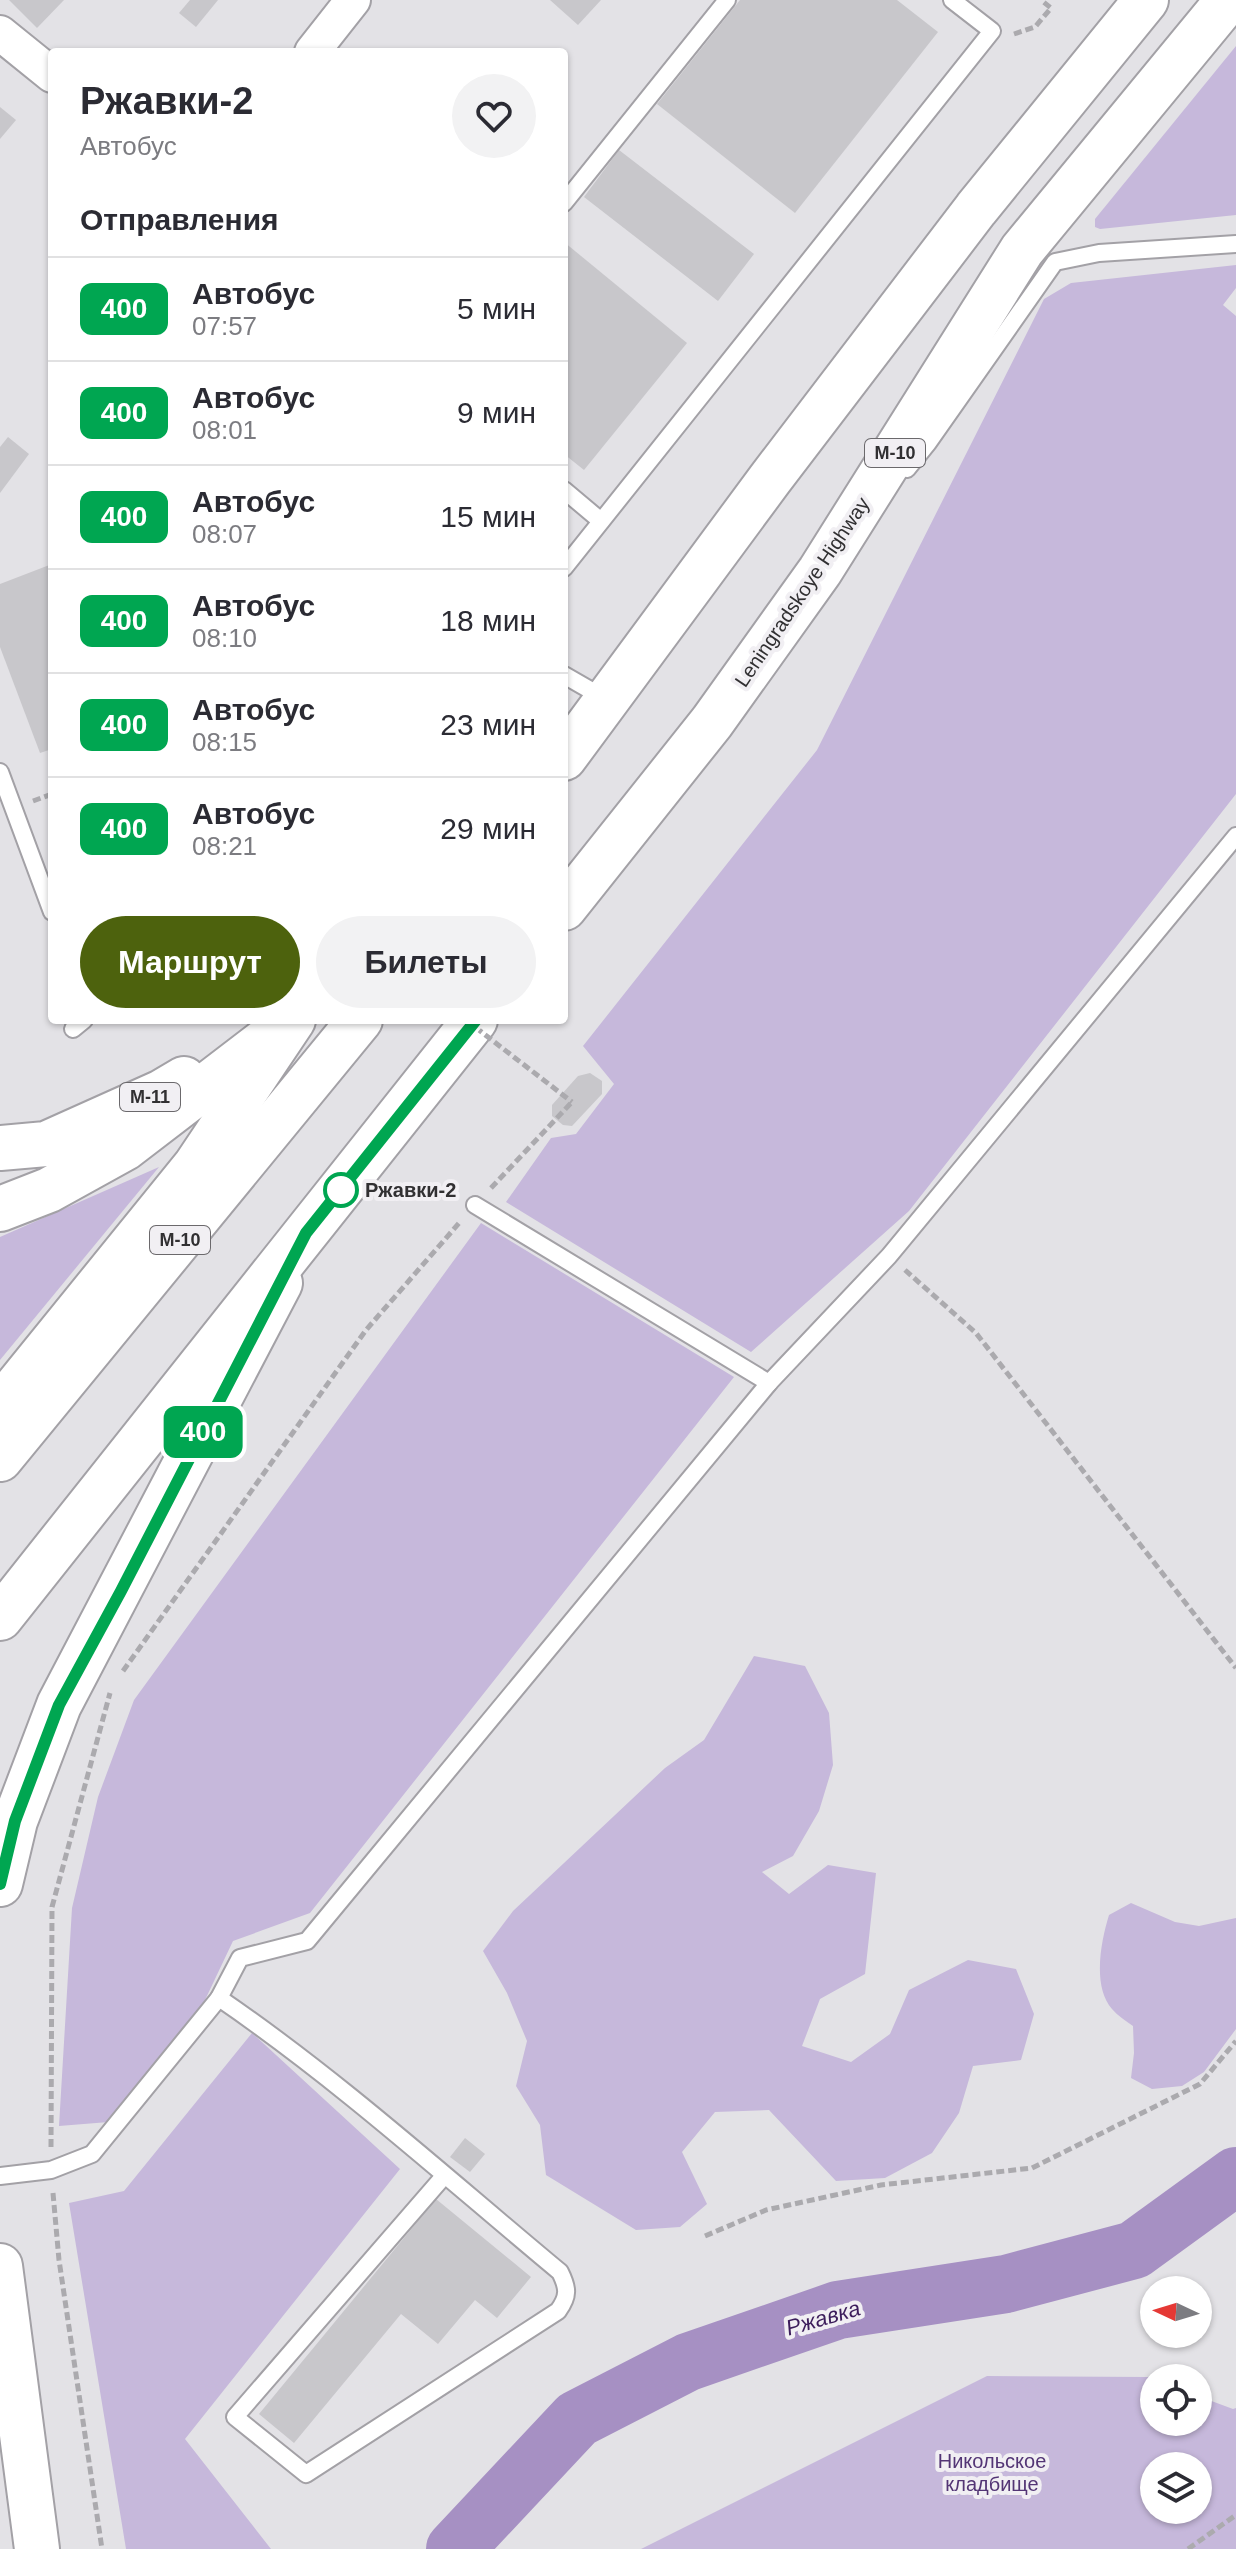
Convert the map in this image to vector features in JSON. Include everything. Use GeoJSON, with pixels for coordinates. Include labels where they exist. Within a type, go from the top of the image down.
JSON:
{"type":"FeatureCollection","features":[{"type":"Feature","properties":{"kind":"main road"},"geometry":{"type":"LineString","coordinates":[[580,733],[976,209],[1146,0]]}},
{"type":"Feature","properties":{"kind":"main road","name":"Leningradskoye Highway"},"geometry":{"type":"LineString","coordinates":[[568,903],[712,722],[820,571],[1022,250],[1228,0]]}},
{"type":"Feature","properties":{"kind":"main road","name":"М-11"},"geometry":{"type":"LineString","coordinates":[[0,1148],[46,1144],[162,1092],[285,1024]]}},
{"type":"Feature","properties":{"kind":"main road"},"geometry":{"type":"LineString","coordinates":[[0,1209],[49,1190],[125,1148],[287,1024]]}},
{"type":"Feature","properties":{"kind":"main road","name":"М-10"},"geometry":{"type":"LineString","coordinates":[[0,1407],[196,1165],[289,1024]]}},
{"type":"Feature","properties":{"kind":"main road","name":"М-10"},"geometry":{"type":"LineString","coordinates":[[0,1459],[357,1024]]}},
{"type":"Feature","properties":{"kind":"main road"},"geometry":{"type":"LineString","coordinates":[[0,1618],[472,1024]]}},
{"type":"Feature","properties":{"kind":"main road"},"geometry":{"type":"LineString","coordinates":[[0,1884],[15,1821],[59,1705],[306,1233]]}},
{"type":"Feature","properties":{"kind":"main road"},"geometry":{"type":"LineString","coordinates":[[0,2266],[37,2549]]}},
{"type":"Feature","properties":{"kind":"street"},"geometry":{"type":"LineString","coordinates":[[315,48],[353,0]]}},
{"type":"Feature","properties":{"kind":"street"},"geometry":{"type":"LineString","coordinates":[[0,33],[48,72]]}},
{"type":"Feature","properties":{"kind":"lane"},"geometry":{"type":"LineString","coordinates":[[568,198],[727,0]]}},
{"type":"Feature","properties":{"kind":"lane"},"geometry":{"type":"LineString","coordinates":[[568,563],[992,31],[952,0]]}},
{"type":"Feature","properties":{"kind":"lane"},"geometry":{"type":"LineString","coordinates":[[820,571],[928,443],[1055,262],[1099,253],[1236,244]]}},
{"type":"Feature","properties":{"kind":"lane"},"geometry":{"type":"LineString","coordinates":[[568,493],[601,521]]}},
{"type":"Feature","properties":{"kind":"lane"},"geometry":{"type":"LineString","coordinates":[[568,690],[580,733]]}},
{"type":"Feature","properties":{"kind":"lane"},"geometry":{"type":"LineString","coordinates":[[0,772],[48,901]]}},
{"type":"Feature","properties":{"kind":"lane"},"geometry":{"type":"LineString","coordinates":[[0,2176],[51,2170],[92,2154],[219,1998],[240,1958],[307,1941],[769,1383],[889,1256],[1236,836]]}},
{"type":"Feature","properties":{"kind":"lane"},"geometry":{"type":"LineString","coordinates":[[475,1205],[769,1383]]}},
{"type":"Feature","properties":{"kind":"lane"},"geometry":{"type":"LineString","coordinates":[[219,1998],[283,2042],[560,2272],[567,2286],[566,2300],[558,2311],[306,2474],[235,2417],[444,2176]]}},
{"type":"Feature","properties":{"kind":"path"},"geometry":{"type":"LineString","coordinates":[[1035,27],[1051,8],[1041,0]]}},
{"type":"Feature","properties":{"kind":"path"},"geometry":{"type":"LineString","coordinates":[[121,1673],[366,1330],[475,1205],[572,1102],[471,1024]]}},
{"type":"Feature","properties":{"kind":"path"},"geometry":{"type":"LineString","coordinates":[[889,1256],[976,1333],[1236,1668]]}},
{"type":"Feature","properties":{"kind":"path"},"geometry":{"type":"LineString","coordinates":[[102,2549],[59,2260],[51,2170],[52,1907],[112,1686]]}},
{"type":"Feature","properties":{"kind":"path"},"geometry":{"type":"LineString","coordinates":[[705,2236],[766,2210],[881,2185],[1032,2168],[1200,2084],[1236,2041]]}},
{"type":"Feature","properties":{"kind":"path"},"geometry":{"type":"LineString","coordinates":[[1188,2549],[1236,2515]]}},
{"type":"Feature","properties":{"kind":"green space"},"geometry":{"type":"Polygon","coordinates":[[[1236,46],[1236,215],[1100,229],[1095,227],[1095,219],[1236,46]]]}},
{"type":"Feature","properties":{"kind":"green space"},"geometry":{"type":"Polygon","coordinates":[[[1236,265],[1236,288],[1223,305],[1236,316],[1236,794],[909,1211],[751,1352],[506,1202],[551,1138],[576,1134],[614,1084],[583,1046],[817,750],[1044,299],[1071,283],[1236,265]]]}},
{"type":"Feature","properties":{"kind":"green space"},"geometry":{"type":"Polygon","coordinates":[[[159,1167],[0,1360],[0,1237],[159,1167]]]}},
{"type":"Feature","properties":{"kind":"green space"},"geometry":{"type":"Polygon","coordinates":[[[481,1223],[734,1377],[310,1913],[233,1941],[178,2057],[121,2121],[59,2126],[72,1908],[98,1797],[134,1700],[481,1223]]]}},
{"type":"Feature","properties":{"kind":"green space"},"geometry":{"type":"Polygon","coordinates":[[[754,1656],[805,1666],[829,1713],[833,1765],[819,1811],[793,1856],[762,1872],[789,1894],[828,1865],[876,1873],[865,1974],[820,1999],[802,2046],[851,2062],[890,2034],[909,1990],[968,1960],[1016,1969],[1034,2014],[1021,2060],[973,2066],[959,2113],[932,2153],[885,2178],[836,2181],[769,2110],[715,2112],[682,2152],[707,2204],[680,2227],[636,2230],[546,2175],[540,2125],[516,2086],[527,2041],[507,1993],[483,1951],[513,1911],[665,1768],[704,1740],[754,1656]]]}},
{"type":"Feature","properties":{"kind":"green space"},"geometry":{"type":"Polygon","coordinates":[[[1131,1903],[1175,1922],[1199,1926],[1236,1918],[1236,2029],[1204,2072],[1182,2086],[1152,2089],[1131,2078],[1133,2026],[1112,2009],[1102,1988],[1101,1950],[1109,1915],[1131,1903]]]}},
{"type":"Feature","properties":{"kind":"green space"},"geometry":{"type":"Polygon","coordinates":[[[252,2033],[400,2169],[185,2439],[271,2549],[126,2549],[69,2203],[124,2191],[252,2033]]]}},
{"type":"Feature","properties":{"kind":"green space","name":"Никольское кладбище"},"geometry":{"type":"Polygon","coordinates":[[[987,2376],[1140,2377],[1140,2436],[1212,2436],[1212,2401],[1236,2408],[1236,2549],[641,2549],[987,2376]]]}},
{"type":"Feature","properties":{"kind":"building"},"geometry":{"type":"Polygon","coordinates":[[[9,0],[64,0],[37,28],[9,0]]]}},
{"type":"Feature","properties":{"kind":"building"},"geometry":{"type":"Polygon","coordinates":[[[190,0],[218,0],[196,27],[179,13],[190,0]]]}},
{"type":"Feature","properties":{"kind":"building"},"geometry":{"type":"Polygon","coordinates":[[[550,0],[601,0],[578,25],[550,0]]]}},
{"type":"Feature","properties":{"kind":"building"},"geometry":{"type":"Polygon","coordinates":[[[740,0],[897,0],[938,32],[795,213],[657,104],[740,0]]]}},
{"type":"Feature","properties":{"kind":"building"},"geometry":{"type":"Polygon","coordinates":[[[0,107],[16,120],[0,139],[0,107]]]}},
{"type":"Feature","properties":{"kind":"building"},"geometry":{"type":"Polygon","coordinates":[[[619,150],[754,254],[718,301],[584,197],[619,150]]]}},
{"type":"Feature","properties":{"kind":"building"},"geometry":{"type":"Polygon","coordinates":[[[568,245],[687,343],[584,470],[568,457],[568,245]]]}},
{"type":"Feature","properties":{"kind":"building"},"geometry":{"type":"Polygon","coordinates":[[[8,437],[29,454],[0,493],[0,447],[8,437]]]}},
{"type":"Feature","properties":{"kind":"building"},"geometry":{"type":"Polygon","coordinates":[[[48,566],[48,750],[40,753],[0,647],[0,584],[48,566]]]}},
{"type":"Feature","properties":{"kind":"building"},"geometry":{"type":"Polygon","coordinates":[[[590,1073],[602,1081],[602,1094],[572,1126],[563,1125],[552,1116],[552,1105],[578,1076],[590,1073]]]}},
{"type":"Feature","properties":{"kind":"building"},"geometry":{"type":"Polygon","coordinates":[[[465,2138],[485,2154],[470,2172],[450,2157],[465,2138]]]}},
{"type":"Feature","properties":{"kind":"building"},"geometry":{"type":"Polygon","coordinates":[[[436,2199],[531,2277],[497,2318],[475,2300],[438,2344],[401,2314],[294,2443],[259,2414],[436,2199]]]}},
{"type":"Feature","properties":{"kind":"waterway","name":"Ржавка"},"geometry":{"type":"LineString","coordinates":[[455,2549],[577,2419],[688,2362],[838,2310],[1006,2284],[1134,2250],[1236,2176]]}},
{"type":"Feature","properties":{"kind":"bus line","name":"400"},"geometry":{"type":"LineString","coordinates":[[0,1884],[15,1821],[59,1705],[306,1233],[473,1024]]}},
{"type":"Feature","properties":{"kind":"place","name":"Ржавки-2"},"geometry":{"type":"Point","coordinates":[341,1190]}}]}
